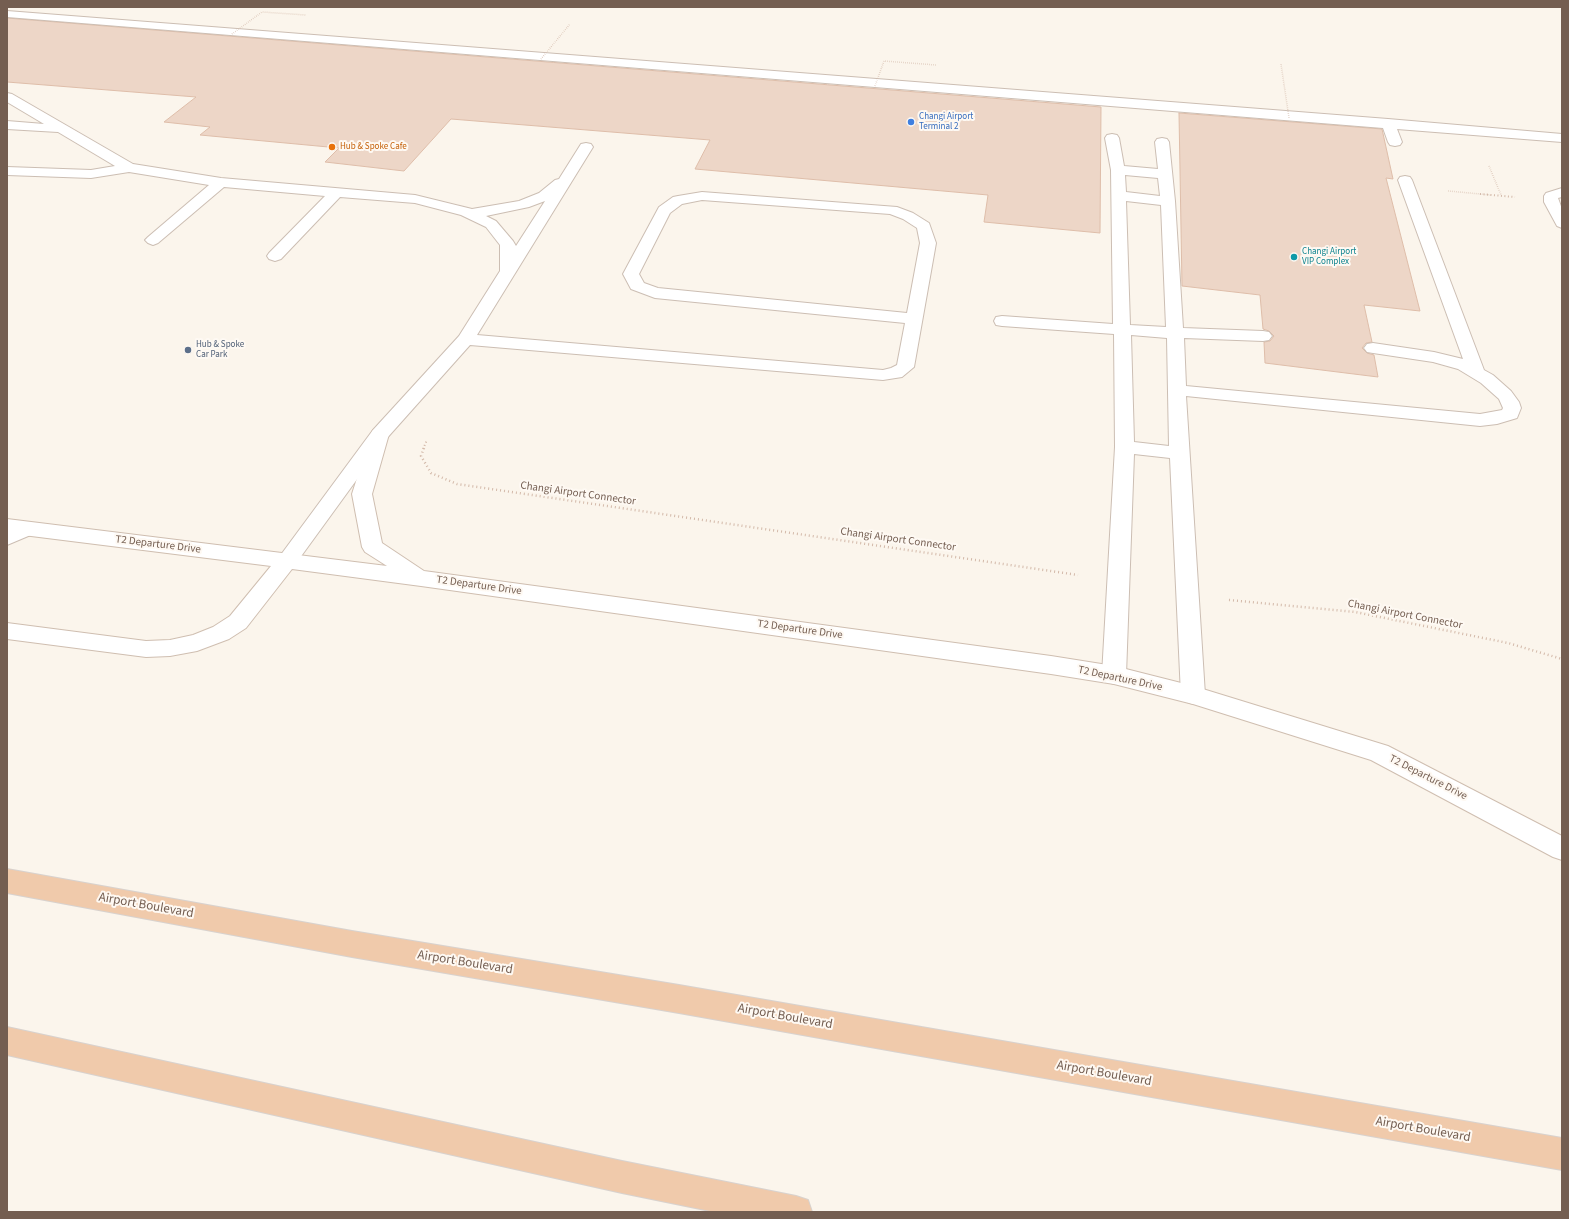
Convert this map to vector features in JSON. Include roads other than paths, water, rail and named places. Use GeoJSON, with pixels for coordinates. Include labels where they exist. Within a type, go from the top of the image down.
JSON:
{"type":"FeatureCollection","features":[{"type":"Feature","properties":{"kind":"highway","name":"Airport Boulevard"},"geometry":{"type":"LineString","coordinates":[[7,881],[352,944],[679,999],[1562,1154]]}},
{"type":"Feature","properties":{"kind":"highway"},"geometry":{"type":"LineString","coordinates":[[10,1040],[622,1177],[796,1212]]}},
{"type":"Feature","properties":{"kind":"main road"},"geometry":{"type":"LineString","coordinates":[[7,14],[1562,138]]}},
{"type":"Feature","properties":{"kind":"main road"},"geometry":{"type":"LineString","coordinates":[[7,97],[129,168]]}},
{"type":"Feature","properties":{"kind":"main road"},"geometry":{"type":"LineString","coordinates":[[7,107],[27,109]]}},
{"type":"Feature","properties":{"kind":"main road"},"geometry":{"type":"LineString","coordinates":[[1388,124],[1395,142]]}},
{"type":"Feature","properties":{"kind":"main road"},"geometry":{"type":"LineString","coordinates":[[7,125],[63,130]]}},
{"type":"Feature","properties":{"kind":"main road"},"geometry":{"type":"LineString","coordinates":[[1112,138],[1118,170],[1125,447],[1114,675]]}},
{"type":"Feature","properties":{"kind":"main road"},"geometry":{"type":"LineString","coordinates":[[1162,142],[1168,201],[1175,333],[1179,453],[1194,695]]}},
{"type":"Feature","properties":{"kind":"main road"},"geometry":{"type":"LineString","coordinates":[[7,631],[146,649],[170,648],[197,643],[221,633],[238,622],[257,600],[380,434],[466,339],[586,147]]}},
{"type":"Feature","properties":{"kind":"main road"},"geometry":{"type":"LineString","coordinates":[[7,171],[91,174],[129,168],[221,182],[415,199],[470,214],[491,224],[508,244],[508,271]]}},
{"type":"Feature","properties":{"kind":"main road"},"geometry":{"type":"LineString","coordinates":[[1118,170],[1165,174]]}},
{"type":"Feature","properties":{"kind":"main road"},"geometry":{"type":"LineString","coordinates":[[470,214],[503,209],[544,196],[568,175]]}},
{"type":"Feature","properties":{"kind":"main road"},"geometry":{"type":"LineString","coordinates":[[154,240],[221,182]]}},
{"type":"Feature","properties":{"kind":"main road"},"geometry":{"type":"LineString","coordinates":[[1407,184],[1476,371]]}},
{"type":"Feature","properties":{"kind":"main road"},"geometry":{"type":"LineString","coordinates":[[1562,192],[1551,196],[1551,202],[1562,223]]}},
{"type":"Feature","properties":{"kind":"main road"},"geometry":{"type":"LineString","coordinates":[[275,256],[336,193]]}},
{"type":"Feature","properties":{"kind":"main road"},"geometry":{"type":"LineString","coordinates":[[466,339],[883,375],[896,373],[905,367],[914,319],[928,243],[924,226],[908,216],[892,210],[702,196],[678,200],[664,210],[631,274],[637,286],[655,294],[914,319]]}},
{"type":"Feature","properties":{"kind":"main road"},"geometry":{"type":"LineString","coordinates":[[1118,196],[1168,201]]}},
{"type":"Feature","properties":{"kind":"main road"},"geometry":{"type":"LineString","coordinates":[[1002,321],[1175,333],[1263,336]]}},
{"type":"Feature","properties":{"kind":"main road"},"geometry":{"type":"LineString","coordinates":[[1176,390],[1480,420],[1497,418],[1510,414],[1512,408],[1505,395],[1476,371],[1449,360],[1373,348]]}},
{"type":"Feature","properties":{"kind":"main road"},"geometry":{"type":"LineString","coordinates":[[380,434],[362,494],[372,547],[421,578]]}},
{"type":"Feature","properties":{"kind":"main road"},"geometry":{"type":"LineString","coordinates":[[1125,447],[1179,453]]}},
{"type":"Feature","properties":{"kind":"main road"},"geometry":{"type":"LineString","coordinates":[[7,538],[16,528]]}},
{"type":"Feature","properties":{"kind":"main road","name":"T2 Departure Drive"},"geometry":{"type":"LineString","coordinates":[[16,528],[287,560],[1051,665],[1114,675],[1194,695],[1379,753],[1562,849]]}},
{"type":"Feature","properties":{"kind":"place","name":"Changi Airport Terminal 2"},"geometry":{"type":"Point","coordinates":[911,122]}},
{"type":"Feature","properties":{"kind":"place","name":"Hub & Spoke Cafe"},"geometry":{"type":"Point","coordinates":[332,147]}},
{"type":"Feature","properties":{"kind":"place","name":"Changi Airport VIP Complex"},"geometry":{"type":"Point","coordinates":[1294,257]}},
{"type":"Feature","properties":{"kind":"place","name":"Hub & Spoke Car Park"},"geometry":{"type":"Point","coordinates":[188,350]}}]}
